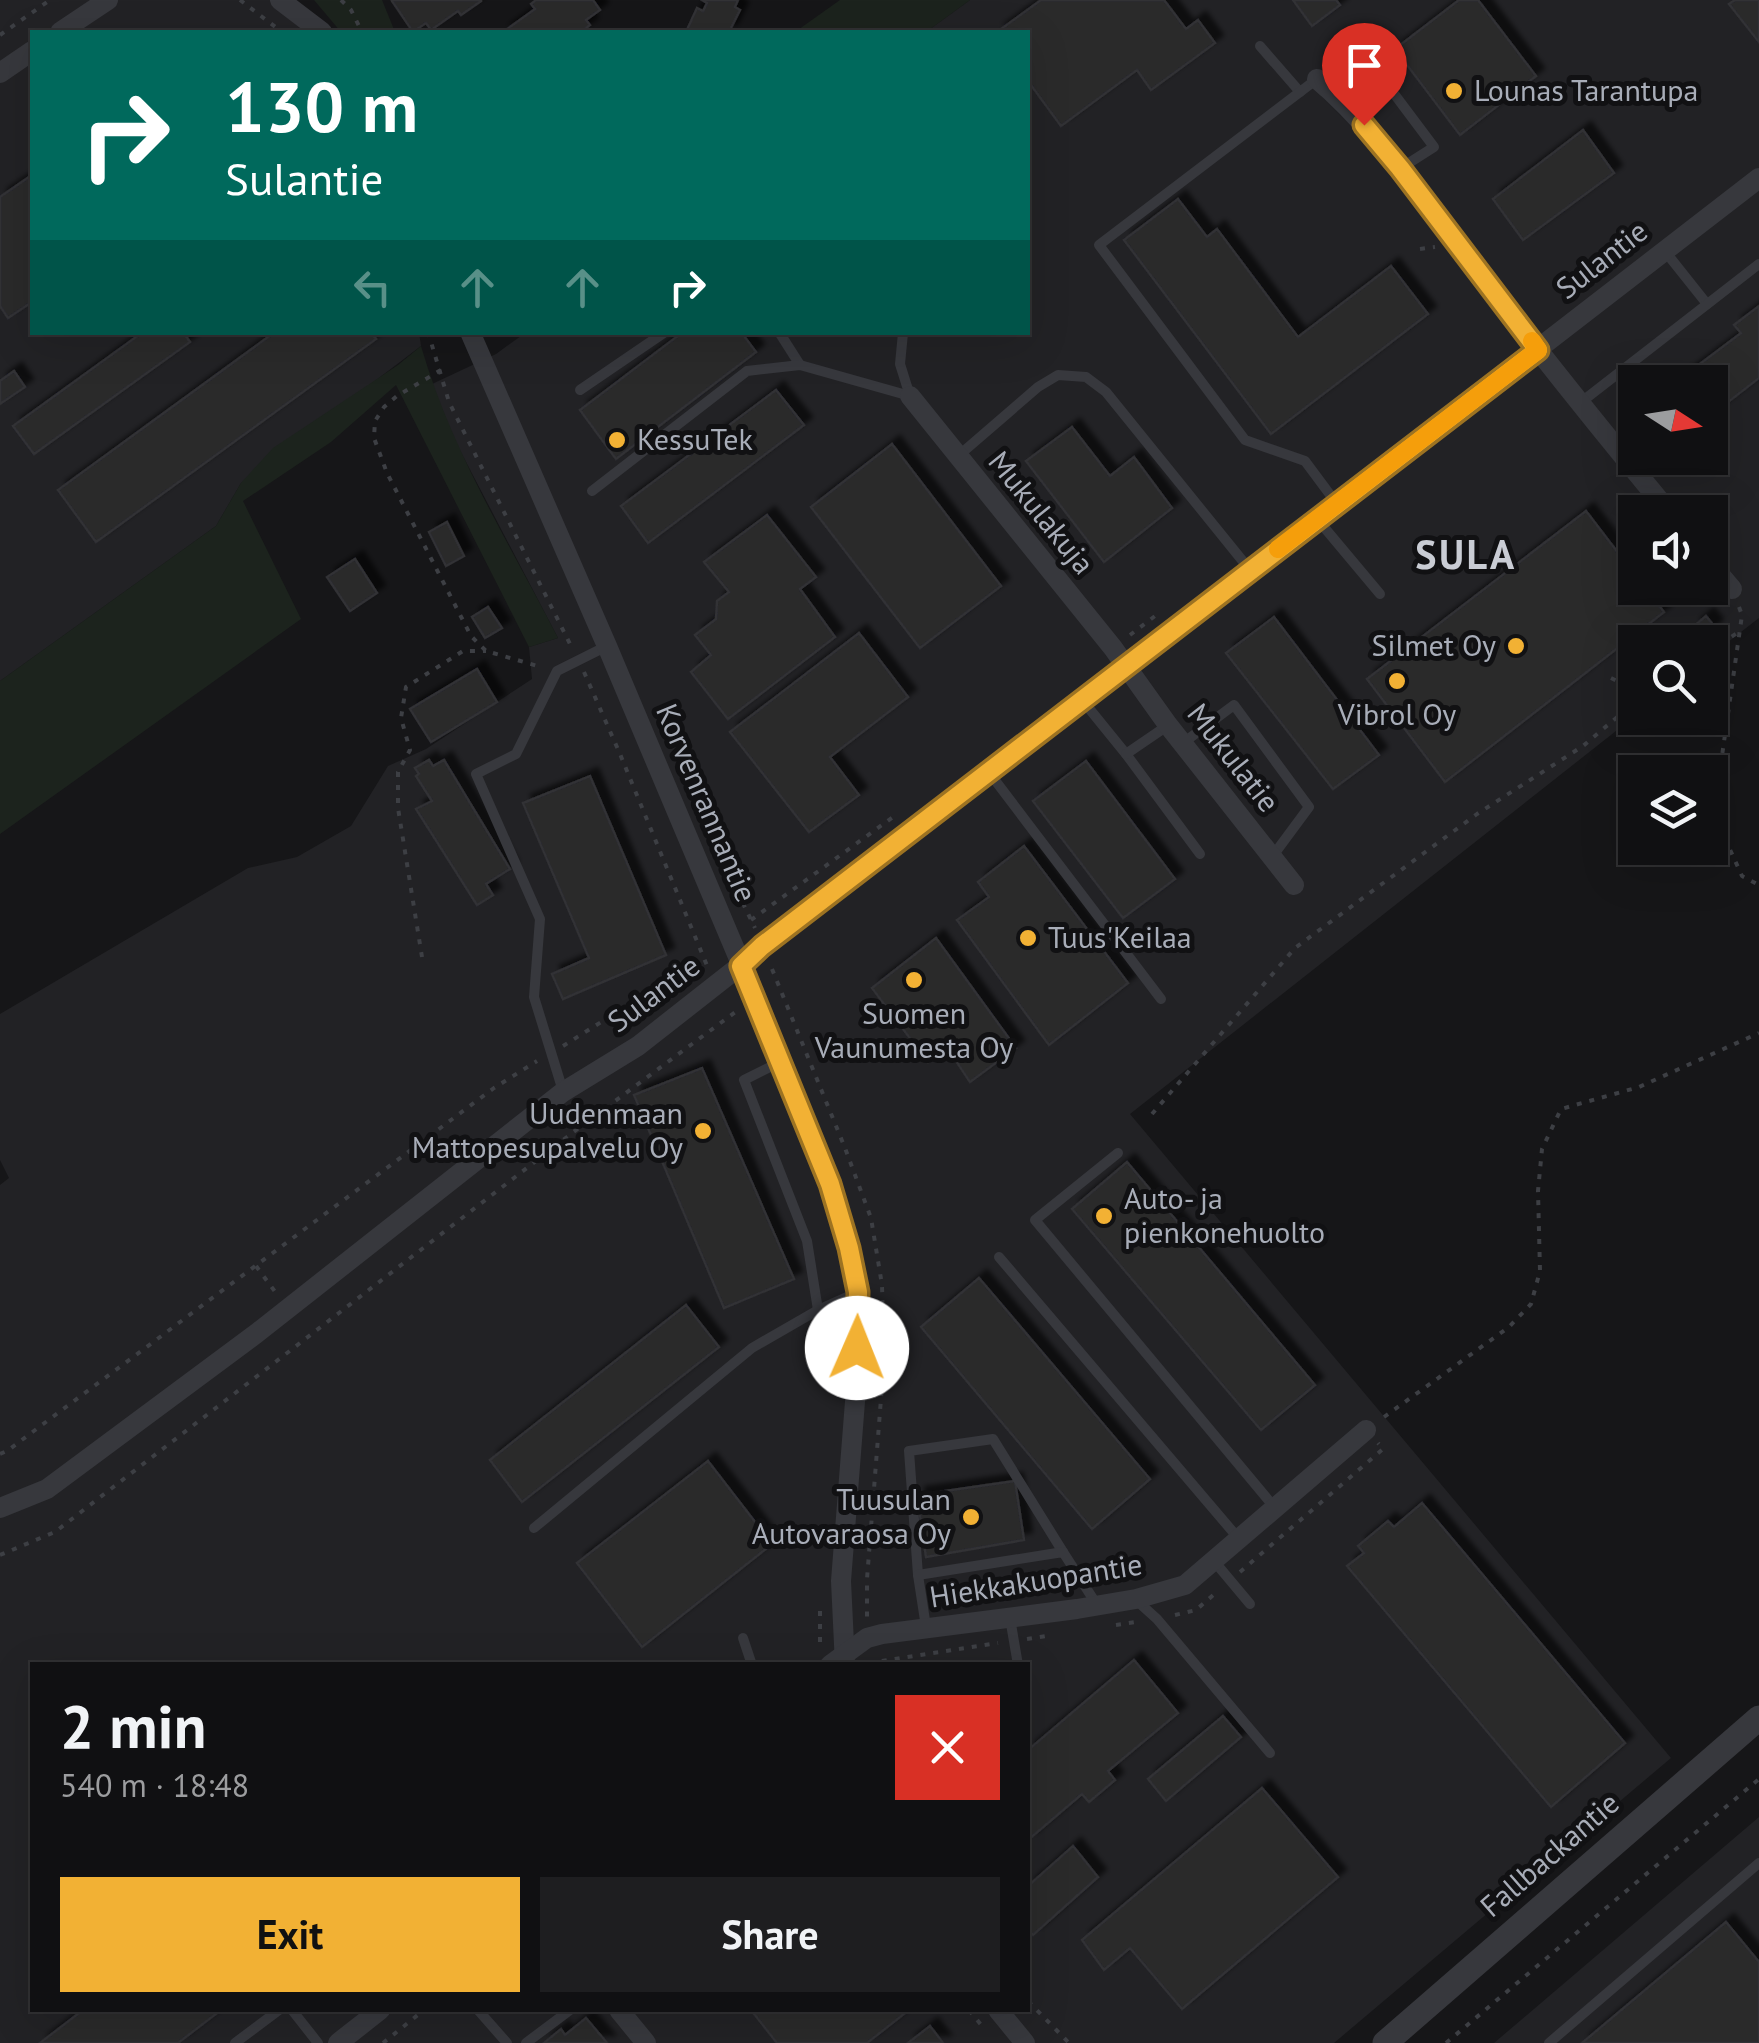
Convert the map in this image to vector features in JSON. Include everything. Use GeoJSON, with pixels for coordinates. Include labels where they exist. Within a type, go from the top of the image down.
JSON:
{"type":"FeatureCollection","features":[{"type":"Feature","properties":{"kind":"street"},"geometry":{"type":"LineString","coordinates":[[63,30],[108,0]]}},
{"type":"Feature","properties":{"kind":"street"},"geometry":{"type":"LineString","coordinates":[[280,0],[319,30]]}},
{"type":"Feature","properties":{"kind":"street"},"geometry":{"type":"LineString","coordinates":[[0,73],[30,52]]}},
{"type":"Feature","properties":{"kind":"street"},"geometry":{"type":"LineString","coordinates":[[1317,79],[1346,103],[1400,168],[1580,404],[1655,495]]}},
{"type":"Feature","properties":{"kind":"street","name":"Sulantie"},"geometry":{"type":"LineString","coordinates":[[0,1508],[46,1489],[242,1344],[564,1092],[638,1046],[988,771],[1759,178]]}},
{"type":"Feature","properties":{"kind":"street","name":"Korvenrannantie"},"geometry":{"type":"LineString","coordinates":[[471,335],[608,646],[782,1061],[830,1184],[849,1248],[858,1292],[856,1376],[839,1661]]}},
{"type":"Feature","properties":{"kind":"street","name":"Mukulakuja"},"geometry":{"type":"LineString","coordinates":[[910,396],[1125,668]]}},
{"type":"Feature","properties":{"kind":"street"},"geometry":{"type":"LineString","coordinates":[[1728,584],[1732,589]]}},
{"type":"Feature","properties":{"kind":"street","name":"Mukulatie"},"geometry":{"type":"LineString","coordinates":[[1125,668],[1294,886]]}},
{"type":"Feature","properties":{"kind":"street","name":"Hiekkakuopantie"},"geometry":{"type":"LineString","coordinates":[[839,1661],[867,1638],[1097,1606],[1185,1586],[1366,1430]]}},
{"type":"Feature","properties":{"kind":"street","name":"Fallbackantie"},"geometry":{"type":"LineString","coordinates":[[1385,2043],[1759,1718]]}},
{"type":"Feature","properties":{"kind":"street"},"geometry":{"type":"LineString","coordinates":[[338,2043],[377,2012]]}},
{"type":"Feature","properties":{"kind":"street"},"geometry":{"type":"LineString","coordinates":[[621,2012],[646,2043]]}},
{"type":"Feature","properties":{"kind":"street"},"geometry":{"type":"LineString","coordinates":[[1000,2012],[1025,2043]]}},
{"type":"Feature","properties":{"kind":"lane"},"geometry":{"type":"LineString","coordinates":[[1260,46],[1300,92]]}},
{"type":"Feature","properties":{"kind":"lane"},"geometry":{"type":"LineString","coordinates":[[1317,79],[1099,244],[1245,440],[1305,461],[1337,504]]}},
{"type":"Feature","properties":{"kind":"lane"},"geometry":{"type":"LineString","coordinates":[[1346,103],[1383,79],[1434,147],[1400,168]]}},
{"type":"Feature","properties":{"kind":"lane"},"geometry":{"type":"LineString","coordinates":[[1664,250],[1708,304]]}},
{"type":"Feature","properties":{"kind":"lane"},"geometry":{"type":"LineString","coordinates":[[1580,404],[1759,264]]}},
{"type":"Feature","properties":{"kind":"lane"},"geometry":{"type":"LineString","coordinates":[[580,390],[661,335]]}},
{"type":"Feature","properties":{"kind":"lane"},"geometry":{"type":"LineString","coordinates":[[781,335],[800,364]]}},
{"type":"Feature","properties":{"kind":"lane"},"geometry":{"type":"LineString","coordinates":[[903,335],[900,364],[910,396]]}},
{"type":"Feature","properties":{"kind":"lane"},"geometry":{"type":"LineString","coordinates":[[592,491],[748,371],[800,364],[910,396]]}},
{"type":"Feature","properties":{"kind":"lane"},"geometry":{"type":"LineString","coordinates":[[957,457],[1038,386],[1058,375],[1086,377],[1106,392],[1250,570]]}},
{"type":"Feature","properties":{"kind":"lane"},"geometry":{"type":"LineString","coordinates":[[1317,519],[1380,594]]}},
{"type":"Feature","properties":{"kind":"lane"},"geometry":{"type":"LineString","coordinates":[[564,1092],[534,997],[540,919],[476,774],[516,754],[557,671],[608,646]]}},
{"type":"Feature","properties":{"kind":"lane"},"geometry":{"type":"LineString","coordinates":[[1083,700],[1200,854]]}},
{"type":"Feature","properties":{"kind":"lane"},"geometry":{"type":"LineString","coordinates":[[1183,743],[1234,705],[1309,807],[1272,856]]}},
{"type":"Feature","properties":{"kind":"lane"},"geometry":{"type":"LineString","coordinates":[[1126,754],[1168,726]]}},
{"type":"Feature","properties":{"kind":"lane"},"geometry":{"type":"LineString","coordinates":[[988,771],[1160,999]]}},
{"type":"Feature","properties":{"kind":"lane"},"geometry":{"type":"LineString","coordinates":[[782,1061],[744,1080],[807,1242],[818,1310]]}},
{"type":"Feature","properties":{"kind":"lane"},"geometry":{"type":"LineString","coordinates":[[1118,1152],[1035,1220],[1276,1508]]}},
{"type":"Feature","properties":{"kind":"lane"},"geometry":{"type":"LineString","coordinates":[[999,1257],[1240,1539]]}},
{"type":"Feature","properties":{"kind":"lane"},"geometry":{"type":"LineString","coordinates":[[534,1528],[752,1348],[858,1292]]}},
{"type":"Feature","properties":{"kind":"lane"},"geometry":{"type":"LineString","coordinates":[[926,1628],[918,1574],[910,1451],[993,1438],[1097,1606]]}},
{"type":"Feature","properties":{"kind":"lane"},"geometry":{"type":"LineString","coordinates":[[918,1574],[1063,1552]]}},
{"type":"Feature","properties":{"kind":"lane"},"geometry":{"type":"LineString","coordinates":[[1214,1561],[1250,1604]]}},
{"type":"Feature","properties":{"kind":"lane"},"geometry":{"type":"LineString","coordinates":[[1136,1599],[1270,1752]]}},
{"type":"Feature","properties":{"kind":"lane"},"geometry":{"type":"LineString","coordinates":[[1010,1617],[1018,1662]]}},
{"type":"Feature","properties":{"kind":"lane"},"geometry":{"type":"LineString","coordinates":[[743,1638],[751,1662]]}},
{"type":"Feature","properties":{"kind":"lane"},"geometry":{"type":"LineString","coordinates":[[1549,2043],[1759,1862]]}},
{"type":"Feature","properties":{"kind":"lane"},"geometry":{"type":"LineString","coordinates":[[235,2043],[276,2012]]}},
{"type":"Feature","properties":{"kind":"lane"},"geometry":{"type":"LineString","coordinates":[[294,2012],[318,2043]]}},
{"type":"Feature","properties":{"kind":"lane"},"geometry":{"type":"LineString","coordinates":[[480,2012],[508,2043]]}},
{"type":"Feature","properties":{"kind":"lane"},"geometry":{"type":"LineString","coordinates":[[526,2043],[567,2012]]}},
{"type":"Feature","properties":{"kind":"path"},"geometry":{"type":"LineString","coordinates":[[0,34],[50,0]]}},
{"type":"Feature","properties":{"kind":"path"},"geometry":{"type":"LineString","coordinates":[[240,0],[279,30]]}},
{"type":"Feature","properties":{"kind":"path"},"geometry":{"type":"LineString","coordinates":[[340,0],[352,10],[361,30]]}},
{"type":"Feature","properties":{"kind":"path"},"geometry":{"type":"LineString","coordinates":[[441,370],[384,407],[376,422],[374,438],[387,473],[471,636],[486,651]]}},
{"type":"Feature","properties":{"kind":"path"},"geometry":{"type":"LineString","coordinates":[[1732,589],[1742,614],[1718,792],[1727,843],[1742,876],[1759,884]]}},
{"type":"Feature","properties":{"kind":"path"},"geometry":{"type":"LineString","coordinates":[[1728,639],[1740,631]]}},
{"type":"Feature","properties":{"kind":"path"},"geometry":{"type":"LineString","coordinates":[[422,958],[398,808],[398,772],[410,750],[401,718],[406,687],[464,651],[486,651],[557,671]]}},
{"type":"Feature","properties":{"kind":"path"},"geometry":{"type":"LineString","coordinates":[[1610,678],[1618,682]]}},
{"type":"Feature","properties":{"kind":"path"},"geometry":{"type":"LineString","coordinates":[[1152,1114],[1295,948],[1477,814],[1584,746],[1618,717]]}},
{"type":"Feature","properties":{"kind":"path"},"geometry":{"type":"LineString","coordinates":[[0,1454],[494,1088],[625,1008],[692,977]]}},
{"type":"Feature","properties":{"kind":"path"},"geometry":{"type":"LineString","coordinates":[[0,1555],[55,1532],[738,1010]]}},
{"type":"Feature","properties":{"kind":"path"},"geometry":{"type":"LineString","coordinates":[[1366,1430],[1509,1328],[1531,1304],[1540,1271],[1538,1191],[1542,1148],[1562,1108],[1639,1087],[1759,1033]]}},
{"type":"Feature","properties":{"kind":"path"},"geometry":{"type":"LineString","coordinates":[[1446,2043],[1759,1779]]}},
{"type":"Feature","properties":{"kind":"path"},"geometry":{"type":"LineString","coordinates":[[1030,2004],[1069,2043]]}},
{"type":"Feature","properties":{"kind":"path"},"geometry":{"type":"LineString","coordinates":[[384,2043],[422,2012]]}},
{"type":"Feature","properties":{"kind":"shaded area"},"geometry":{"type":"Polygon","coordinates":[[[0,0],[289,0],[326,30],[30,30],[30,335],[419,335],[421,346],[241,483],[216,526],[0,681],[0,0]]]}},
{"type":"Feature","properties":{"kind":"shaded area"},"geometry":{"type":"Polygon","coordinates":[[[314,0],[382,0],[394,30],[339,30],[314,0]]]}},
{"type":"Feature","properties":{"kind":"shaded area"},"geometry":{"type":"Polygon","coordinates":[[[840,0],[970,0],[929,30],[798,30],[840,0]]]}},
{"type":"Feature","properties":{"kind":"shaded area"},"geometry":{"type":"Polygon","coordinates":[[[970,0],[1759,0],[1759,618],[1728,642],[1728,625],[1618,625],[1618,729],[1130,1114],[1671,1758],[1334,2043],[0,2043],[0,1185],[9,1178],[0,1160],[0,1014],[248,868],[297,857],[351,826],[388,766],[426,749],[532,679],[529,647],[558,638],[454,439],[432,384],[496,354],[522,335],[1030,335],[1030,30],[929,30],[970,0]]]}},
{"type":"Feature","properties":{"kind":"shaded area"},"geometry":{"type":"Polygon","coordinates":[[[421,346],[465,459],[558,638],[529,647],[396,385],[331,442],[243,501],[301,619],[0,834],[0,681],[216,526],[241,483],[273,448],[421,346]]]}},
{"type":"Feature","properties":{"kind":"shaded area"},"geometry":{"type":"Polygon","coordinates":[[[1759,1817],[1759,2043],[1494,2043],[1759,1817]]]}},
{"type":"Feature","properties":{"kind":"building"},"geometry":{"type":"Polygon","coordinates":[[[481,0],[431,30],[426,23],[412,30],[392,1],[481,0]]]}},
{"type":"Feature","properties":{"kind":"building"},"geometry":{"type":"Polygon","coordinates":[[[536,0],[593,0],[600,10],[586,20],[590,25],[584,30],[506,30],[535,9],[531,4],[536,0]]]}},
{"type":"Feature","properties":{"kind":"building"},"geometry":{"type":"Polygon","coordinates":[[[702,0],[738,0],[735,7],[740,10],[730,30],[687,30],[697,8],[703,11],[707,3],[702,0]]]}},
{"type":"Feature","properties":{"kind":"building"},"geometry":{"type":"Polygon","coordinates":[[[1041,0],[1164,0],[1186,29],[1198,20],[1215,43],[1151,90],[1137,70],[1061,126],[1030,84],[1030,30],[1000,30],[1041,0]]]}},
{"type":"Feature","properties":{"kind":"building"},"geometry":{"type":"Polygon","coordinates":[[[1293,0],[1336,0],[1340,5],[1312,26],[1293,0]]]}},
{"type":"Feature","properties":{"kind":"building"},"geometry":{"type":"Polygon","coordinates":[[[1459,0],[1478,0],[1536,76],[1460,135],[1395,49],[1459,0]]]}},
{"type":"Feature","properties":{"kind":"building"},"geometry":{"type":"Polygon","coordinates":[[[1735,0],[1759,0],[1759,42],[1729,4],[1735,0]]]}},
{"type":"Feature","properties":{"kind":"building"},"geometry":{"type":"Polygon","coordinates":[[[1583,130],[1614,173],[1523,240],[1493,199],[1583,130]]]}},
{"type":"Feature","properties":{"kind":"building"},"geometry":{"type":"Polygon","coordinates":[[[30,176],[30,303],[8,318],[0,306],[0,197],[30,176]]]}},
{"type":"Feature","properties":{"kind":"building"},"geometry":{"type":"Polygon","coordinates":[[[1178,199],[1207,237],[1217,229],[1298,337],[1391,266],[1428,314],[1271,434],[1124,240],[1178,199]]]}},
{"type":"Feature","properties":{"kind":"building"},"geometry":{"type":"Polygon","coordinates":[[[1759,306],[1759,378],[1728,402],[1728,365],[1699,365],[1741,333],[1734,325],[1759,306]]]}},
{"type":"Feature","properties":{"kind":"building"},"geometry":{"type":"Polygon","coordinates":[[[139,335],[185,335],[190,342],[34,454],[13,426],[139,335]]]}},
{"type":"Feature","properties":{"kind":"building"},"geometry":{"type":"Polygon","coordinates":[[[271,335],[373,335],[376,339],[96,542],[58,490],[271,335]]]}},
{"type":"Feature","properties":{"kind":"building"},"geometry":{"type":"Polygon","coordinates":[[[679,335],[743,335],[756,352],[616,459],[580,410],[679,335]]]}},
{"type":"Feature","properties":{"kind":"building"},"geometry":{"type":"Polygon","coordinates":[[[14,371],[25,387],[0,404],[0,381],[14,371]]]}},
{"type":"Feature","properties":{"kind":"building"},"geometry":{"type":"Polygon","coordinates":[[[776,390],[804,425],[648,543],[621,506],[776,390]]]}},
{"type":"Feature","properties":{"kind":"building"},"geometry":{"type":"Polygon","coordinates":[[[1072,427],[1110,476],[1134,457],[1172,508],[1104,562],[1026,461],[1072,427]]]}},
{"type":"Feature","properties":{"kind":"building"},"geometry":{"type":"Polygon","coordinates":[[[892,444],[1001,586],[920,648],[811,507],[892,444]]]}},
{"type":"Feature","properties":{"kind":"building","name":"Silmet Oy"},"geometry":{"type":"Polygon","coordinates":[[[1586,511],[1618,553],[1618,605],[1658,605],[1664,612],[1647,625],[1618,625],[1618,648],[1445,782],[1367,679],[1586,511]]]}},
{"type":"Feature","properties":{"kind":"building"},"geometry":{"type":"Polygon","coordinates":[[[767,515],[816,577],[800,589],[835,637],[728,719],[691,672],[711,655],[695,635],[716,619],[717,601],[729,592],[704,562],[767,515]]]}},
{"type":"Feature","properties":{"kind":"building"},"geometry":{"type":"Polygon","coordinates":[[[447,522],[464,556],[446,566],[429,532],[447,522]]]}},
{"type":"Feature","properties":{"kind":"building"},"geometry":{"type":"Polygon","coordinates":[[[355,559],[377,593],[350,611],[327,577],[355,559]]]}},
{"type":"Feature","properties":{"kind":"building"},"geometry":{"type":"Polygon","coordinates":[[[488,607],[502,628],[485,638],[472,617],[488,607]]]}},
{"type":"Feature","properties":{"kind":"building"},"geometry":{"type":"Polygon","coordinates":[[[1706,616],[1713,625],[1695,625],[1706,616]]]}},
{"type":"Feature","properties":{"kind":"building"},"geometry":{"type":"Polygon","coordinates":[[[1274,617],[1379,755],[1333,789],[1226,653],[1274,617]]]}},
{"type":"Feature","properties":{"kind":"building"},"geometry":{"type":"Polygon","coordinates":[[[859,633],[908,697],[830,757],[859,795],[809,832],[730,732],[859,633]]]}},
{"type":"Feature","properties":{"kind":"building"},"geometry":{"type":"Polygon","coordinates":[[[477,669],[497,702],[431,742],[410,709],[477,669]]]}},
{"type":"Feature","properties":{"kind":"building"},"geometry":{"type":"Polygon","coordinates":[[[429,760],[433,766],[444,760],[510,869],[486,884],[493,895],[477,905],[416,809],[432,801],[415,768],[429,760]]]}},
{"type":"Feature","properties":{"kind":"building"},"geometry":{"type":"Polygon","coordinates":[[[1086,761],[1175,879],[1123,918],[1033,801],[1086,761]]]}},
{"type":"Feature","properties":{"kind":"building"},"geometry":{"type":"Polygon","coordinates":[[[590,776],[666,955],[563,999],[552,974],[589,958],[523,803],[590,776]]]}},
{"type":"Feature","properties":{"kind":"building"},"geometry":{"type":"Polygon","coordinates":[[[1024,846],[1128,983],[1049,1045],[957,920],[989,897],[978,882],[1024,846]]]}},
{"type":"Feature","properties":{"kind":"building"},"geometry":{"type":"Polygon","coordinates":[[[936,938],[1016,1048],[970,1082],[948,1049],[928,1062],[872,988],[936,938]]]}},
{"type":"Feature","properties":{"kind":"building"},"geometry":{"type":"Polygon","coordinates":[[[702,1068],[794,1279],[724,1308],[634,1095],[702,1068]]]}},
{"type":"Feature","properties":{"kind":"building"},"geometry":{"type":"Polygon","coordinates":[[[1127,1162],[1315,1385],[1261,1430],[1072,1209],[1127,1162]]]}},
{"type":"Feature","properties":{"kind":"building"},"geometry":{"type":"Polygon","coordinates":[[[979,1278],[1150,1479],[1092,1529],[921,1327],[979,1278]]]}},
{"type":"Feature","properties":{"kind":"building"},"geometry":{"type":"Polygon","coordinates":[[[686,1305],[719,1347],[522,1502],[490,1460],[686,1305]]]}},
{"type":"Feature","properties":{"kind":"building"},"geometry":{"type":"Polygon","coordinates":[[[708,1461],[772,1544],[642,1647],[577,1563],[708,1461]]]}},
{"type":"Feature","properties":{"kind":"building","name":"Tuusulan Autovaraosa Oy"},"geometry":{"type":"Polygon","coordinates":[[[1015,1481],[1024,1540],[926,1557],[917,1495],[1015,1481]]]}},
{"type":"Feature","properties":{"kind":"building"},"geometry":{"type":"Polygon","coordinates":[[[1422,1503],[1625,1743],[1551,1807],[1347,1566],[1364,1553],[1358,1546],[1388,1521],[1394,1527],[1422,1503]]]}},
{"type":"Feature","properties":{"kind":"building"},"geometry":{"type":"Polygon","coordinates":[[[1134,1660],[1178,1713],[1108,1771],[1115,1780],[1089,1802],[1082,1794],[1030,1838],[1030,1748],[1134,1660]]]}},
{"type":"Feature","properties":{"kind":"building"},"geometry":{"type":"Polygon","coordinates":[[[1223,1716],[1241,1737],[1166,1801],[1148,1779],[1223,1716]]]}},
{"type":"Feature","properties":{"kind":"building"},"geometry":{"type":"Polygon","coordinates":[[[1262,1788],[1338,1877],[1182,2009],[1130,1948],[1104,1970],[1082,1940],[1262,1788]]]}},
{"type":"Feature","properties":{"kind":"building"},"geometry":{"type":"Polygon","coordinates":[[[1073,1846],[1098,1877],[1033,1935],[1030,1884],[1073,1846]]]}},
{"type":"Feature","properties":{"kind":"building"},"geometry":{"type":"Polygon","coordinates":[[[1726,1922],[1759,1962],[1759,2043],[1582,2043],[1726,1922]]]}},
{"type":"Feature","properties":{"kind":"building"},"geometry":{"type":"Polygon","coordinates":[[[80,2012],[218,2012],[178,2043],[40,2043],[80,2012]]]}},
{"type":"Feature","properties":{"kind":"building"},"geometry":{"type":"Polygon","coordinates":[[[753,2012],[906,2012],[867,2043],[777,2043],[753,2012]]]}},
{"type":"Feature","properties":{"kind":"building"},"geometry":{"type":"Polygon","coordinates":[[[586,2018],[607,2043],[544,2043],[561,2029],[565,2035],[586,2018]]]}},
{"type":"Feature","properties":{"kind":"building"},"geometry":{"type":"Polygon","coordinates":[[[930,2026],[943,2043],[908,2043],[930,2026]]]}},
{"type":"Feature","properties":{"kind":"slow traffic"},"geometry":{"type":"LineString","coordinates":[[1278,549],[1538,350],[1532,341]]}},
{"type":"Feature","properties":{"kind":"place","name":"Lounas Tarantupa"},"geometry":{"type":"Point","coordinates":[1454,91]}},
{"type":"Feature","properties":{"kind":"place","name":"KessuTek"},"geometry":{"type":"Point","coordinates":[617,440]}},
{"type":"Feature","properties":{"kind":"place","name":"Silmet Oy"},"geometry":{"type":"Point","coordinates":[1516,646]}},
{"type":"Feature","properties":{"kind":"place","name":"Vibrol Oy"},"geometry":{"type":"Point","coordinates":[1397,681]}},
{"type":"Feature","properties":{"kind":"place","name":"Tuus'Keilaa"},"geometry":{"type":"Point","coordinates":[1028,938]}},
{"type":"Feature","properties":{"kind":"place","name":"Suomen Vaunumesta Oy"},"geometry":{"type":"Point","coordinates":[914,980]}},
{"type":"Feature","properties":{"kind":"place","name":"Uudenmaan Mattopesupalvelu Oy"},"geometry":{"type":"Point","coordinates":[703,1131]}},
{"type":"Feature","properties":{"kind":"place","name":"Auto- ja pienkonehuolto"},"geometry":{"type":"Point","coordinates":[1104,1216]}},
{"type":"Feature","properties":{"kind":"place","name":"Tuusulan Autovaraosa Oy"},"geometry":{"type":"Point","coordinates":[971,1517]}},
{"type":"Feature","properties":{"kind":"district","name":"SULA"},"geometry":{"type":"Point","coordinates":[1466,555]}},
{"type":"Feature","properties":{"kind":"route"},"geometry":{"type":"LineString","coordinates":[[857,1348],[858,1292],[830,1184],[741,966],[988,771],[1538,350],[1364,125]]}}]}
